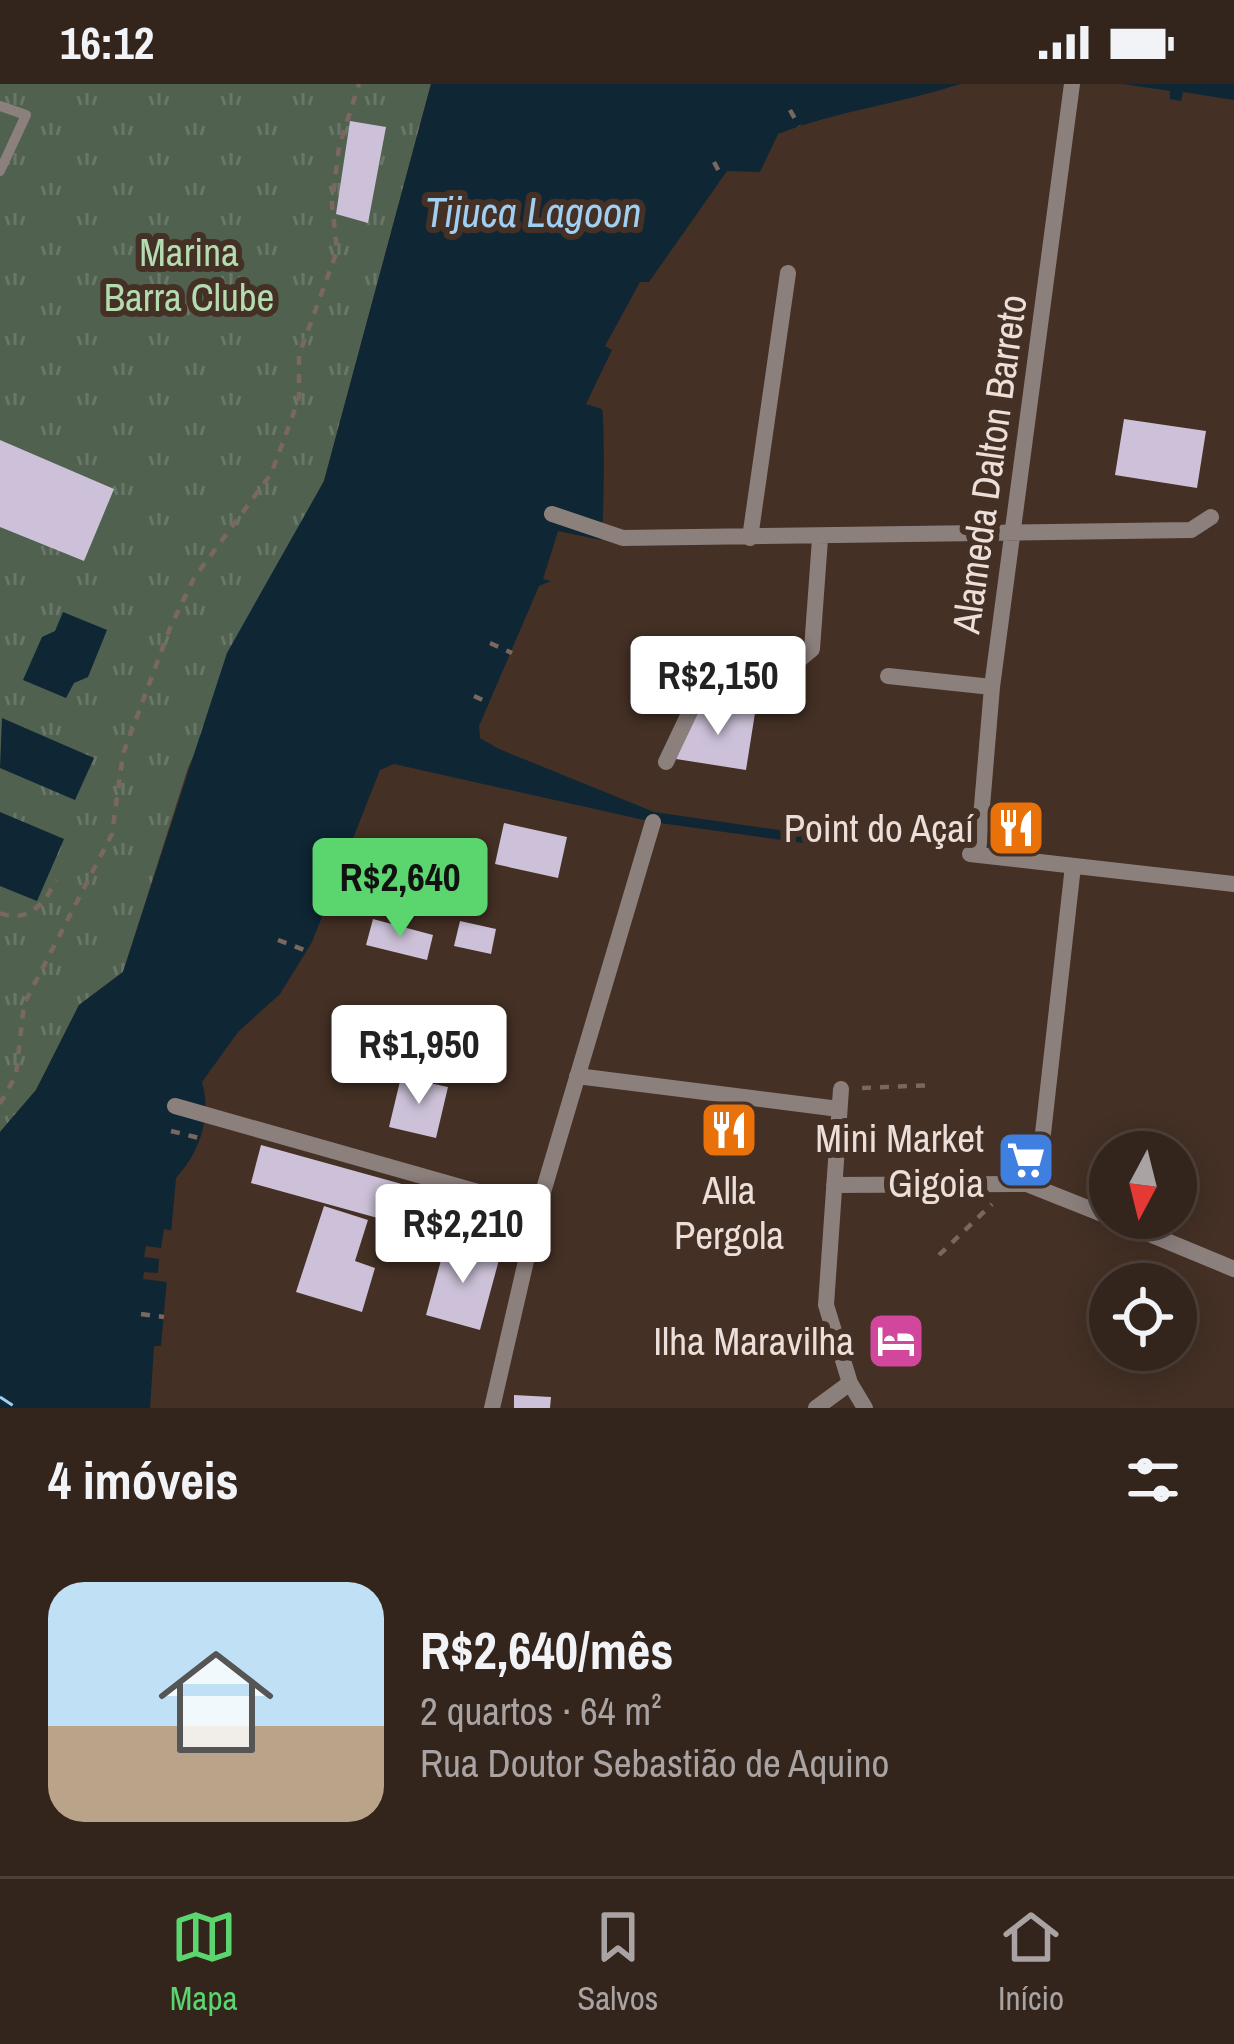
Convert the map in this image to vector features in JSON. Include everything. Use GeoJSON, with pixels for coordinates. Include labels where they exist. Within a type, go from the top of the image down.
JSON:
{"type":"FeatureCollection","features":[{"type":"Feature","properties":{"kind":"street","name":"Alameda Dalton Barreto"},"geometry":{"type":"LineString","coordinates":[[1072,84],[974,854],[1073,866]]}},
{"type":"Feature","properties":{"kind":"street"},"geometry":{"type":"LineString","coordinates":[[750,538],[788,273]]}},
{"type":"Feature","properties":{"kind":"street"},"geometry":{"type":"LineString","coordinates":[[552,514],[623,538],[820,539],[1015,530],[1190,530],[1211,517]]}},
{"type":"Feature","properties":{"kind":"street"},"geometry":{"type":"LineString","coordinates":[[666,762],[714,661],[800,659],[812,649],[820,539]]}},
{"type":"Feature","properties":{"kind":"street"},"geometry":{"type":"LineString","coordinates":[[888,676],[992,687]]}},
{"type":"Feature","properties":{"kind":"street"},"geometry":{"type":"LineString","coordinates":[[492,1408],[538,1209],[653,822]]}},
{"type":"Feature","properties":{"kind":"street"},"geometry":{"type":"LineString","coordinates":[[1036,1187],[1073,866],[1234,884]]}},
{"type":"Feature","properties":{"kind":"street"},"geometry":{"type":"LineString","coordinates":[[577,1076],[839,1109]]}},
{"type":"Feature","properties":{"kind":"street"},"geometry":{"type":"LineString","coordinates":[[841,1089],[826,1305],[850,1384],[865,1408]]}},
{"type":"Feature","properties":{"kind":"street"},"geometry":{"type":"LineString","coordinates":[[175,1106],[538,1209]]}},
{"type":"Feature","properties":{"kind":"street"},"geometry":{"type":"LineString","coordinates":[[834,1185],[1013,1184],[1036,1187],[1089,1209]]}},
{"type":"Feature","properties":{"kind":"street"},"geometry":{"type":"LineString","coordinates":[[1162,1239],[1234,1269]]}},
{"type":"Feature","properties":{"kind":"street"},"geometry":{"type":"LineString","coordinates":[[816,1408],[850,1384]]}},
{"type":"Feature","properties":{"kind":"lane"},"geometry":{"type":"LineString","coordinates":[[0,106],[26,115],[0,171]]}},
{"type":"Feature","properties":{"kind":"path"},"geometry":{"type":"LineString","coordinates":[[0,1104],[16,1076],[24,1004],[31,986],[112,834],[123,754],[170,628],[194,578],[272,474],[292,418],[299,396],[299,355],[337,251],[332,204],[339,147],[359,84]]}},
{"type":"Feature","properties":{"kind":"path"},"geometry":{"type":"LineString","coordinates":[[790,110],[799,126]]}},
{"type":"Feature","properties":{"kind":"path"},"geometry":{"type":"LineString","coordinates":[[714,162],[722,177]]}},
{"type":"Feature","properties":{"kind":"path"},"geometry":{"type":"LineString","coordinates":[[490,643],[512,653]]}},
{"type":"Feature","properties":{"kind":"path"},"geometry":{"type":"LineString","coordinates":[[474,697],[490,703]]}},
{"type":"Feature","properties":{"kind":"path"},"geometry":{"type":"LineString","coordinates":[[0,913],[30,913],[45,903],[56,880]]}},
{"type":"Feature","properties":{"kind":"path"},"geometry":{"type":"LineString","coordinates":[[278,940],[307,951]]}},
{"type":"Feature","properties":{"kind":"path"},"geometry":{"type":"LineString","coordinates":[[841,1089],[934,1085]]}},
{"type":"Feature","properties":{"kind":"path"},"geometry":{"type":"LineString","coordinates":[[171,1131],[199,1138]]}},
{"type":"Feature","properties":{"kind":"path"},"geometry":{"type":"LineString","coordinates":[[939,1255],[1013,1184]]}},
{"type":"Feature","properties":{"kind":"path"},"geometry":{"type":"LineString","coordinates":[[141,1314],[164,1317]]}},
{"type":"Feature","properties":{"kind":"green space","name":"Marina Barra Clube"},"geometry":{"type":"Polygon","coordinates":[[[0,84],[431,84],[324,481],[283,557],[188,768],[123,972],[79,1005],[36,1090],[0,1132],[0,84]]]}},
{"type":"Feature","properties":{"kind":"water","name":"Tijuca Lagoon"},"geometry":{"type":"Polygon","coordinates":[[[431,84],[960,84],[778,134],[760,172],[727,171],[649,282],[640,282],[605,346],[612,350],[586,404],[602,409],[603,417],[601,540],[558,531],[543,579],[551,581],[539,586],[479,726],[480,738],[499,749],[654,812],[827,837],[825,846],[653,822],[394,764],[380,770],[312,942],[280,994],[238,1032],[202,1082],[206,1108],[202,1133],[176,1178],[161,1346],[154,1346],[150,1408],[0,1408],[0,1132],[36,1090],[79,1005],[123,972],[227,653],[324,481],[431,84]]]}},
{"type":"Feature","properties":{"kind":"water"},"geometry":{"type":"Polygon","coordinates":[[[1123,84],[1234,84],[1234,100],[1183,92],[1181,101],[1170,99],[1170,91],[1123,84]]]}},
{"type":"Feature","properties":{"kind":"water"},"geometry":{"type":"Polygon","coordinates":[[[63,612],[107,630],[88,677],[74,683],[66,698],[23,680],[42,637],[55,631],[63,612]]]}},
{"type":"Feature","properties":{"kind":"water"},"geometry":{"type":"Polygon","coordinates":[[[2,718],[94,758],[75,800],[0,768],[2,718]]]}},
{"type":"Feature","properties":{"kind":"water"},"geometry":{"type":"Polygon","coordinates":[[[0,812],[64,839],[37,901],[0,886],[0,812]]]}},
{"type":"Feature","properties":{"kind":"pier"},"geometry":{"type":"Polygon","coordinates":[[[164,1229],[174,1231],[167,1282],[143,1279],[144,1272],[158,1273],[159,1259],[144,1257],[146,1246],[161,1248],[164,1229]]]}},
{"type":"Feature","properties":{"kind":"building"},"geometry":{"type":"Polygon","coordinates":[[[350,121],[386,127],[368,223],[336,214],[350,121]]]}},
{"type":"Feature","properties":{"kind":"building"},"geometry":{"type":"Polygon","coordinates":[[[1124,419],[1206,431],[1197,488],[1115,475],[1124,419]]]}},
{"type":"Feature","properties":{"kind":"building"},"geometry":{"type":"Polygon","coordinates":[[[0,440],[114,489],[84,561],[0,527],[0,440]]]}},
{"type":"Feature","properties":{"kind":"building"},"geometry":{"type":"Polygon","coordinates":[[[696,705],[755,713],[746,770],[676,759],[696,705]]]}},
{"type":"Feature","properties":{"kind":"building"},"geometry":{"type":"Polygon","coordinates":[[[504,823],[567,837],[558,878],[495,864],[504,823]]]}},
{"type":"Feature","properties":{"kind":"building"},"geometry":{"type":"Polygon","coordinates":[[[373,919],[433,935],[427,960],[366,945],[373,919]]]}},
{"type":"Feature","properties":{"kind":"building"},"geometry":{"type":"Polygon","coordinates":[[[460,921],[496,929],[491,954],[454,946],[460,921]]]}},
{"type":"Feature","properties":{"kind":"building"},"geometry":{"type":"Polygon","coordinates":[[[397,1008],[427,1016],[420,1044],[390,1037],[397,1008]]]}},
{"type":"Feature","properties":{"kind":"building"},"geometry":{"type":"Polygon","coordinates":[[[401,1077],[448,1087],[436,1138],[389,1127],[401,1077]]]}},
{"type":"Feature","properties":{"kind":"building"},"geometry":{"type":"Polygon","coordinates":[[[261,1145],[514,1215],[504,1253],[251,1183],[261,1145]]]}},
{"type":"Feature","properties":{"kind":"building"},"geometry":{"type":"Polygon","coordinates":[[[324,1206],[368,1220],[355,1261],[375,1268],[362,1312],[296,1292],[324,1206]]]}},
{"type":"Feature","properties":{"kind":"building"},"geometry":{"type":"Polygon","coordinates":[[[446,1242],[500,1256],[480,1330],[426,1315],[446,1242]]]}},
{"type":"Feature","properties":{"kind":"building"},"geometry":{"type":"Polygon","coordinates":[[[514,1395],[551,1397],[550,1408],[514,1408],[514,1395]]]}},
{"type":"Feature","properties":{"kind":"ferry route"},"geometry":{"type":"LineString","coordinates":[[0,1397],[17,1408]]}},
{"type":"Feature","properties":{"kind":"place","name":"Point do Açaí"},"geometry":{"type":"Point","coordinates":[1016,828]}},
{"type":"Feature","properties":{"kind":"place","name":"Alla Pergola"},"geometry":{"type":"Point","coordinates":[729,1130]}},
{"type":"Feature","properties":{"kind":"place","name":"Mini Market Gigoia"},"geometry":{"type":"Point","coordinates":[1026,1160]}},
{"type":"Feature","properties":{"kind":"place","name":"Ilha Maravilha"},"geometry":{"type":"Point","coordinates":[896,1341]}}]}
